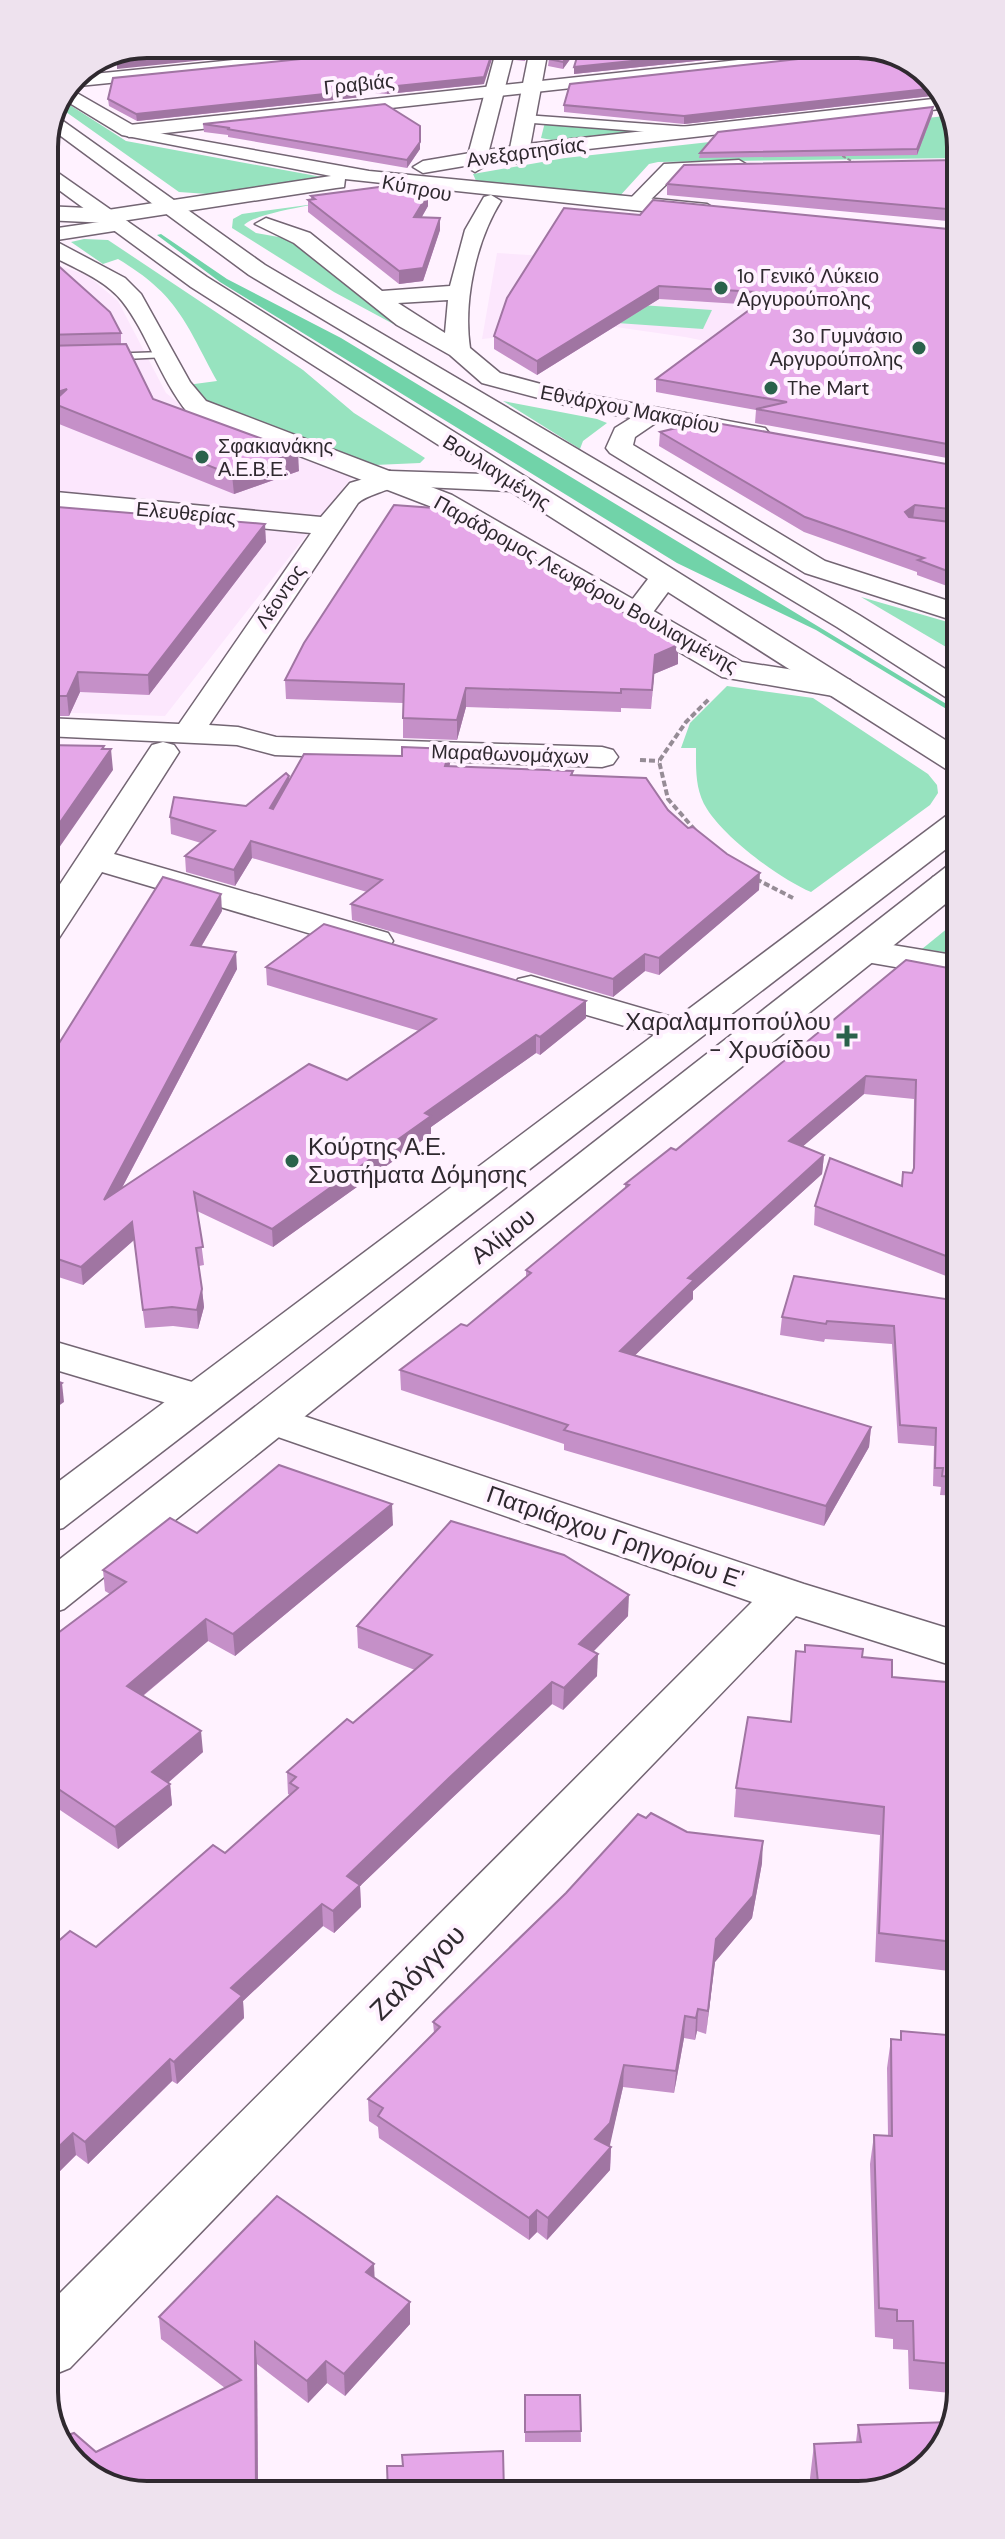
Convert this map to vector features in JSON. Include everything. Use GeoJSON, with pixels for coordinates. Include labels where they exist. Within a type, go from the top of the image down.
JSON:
{"type":"FeatureCollection","features":[{"type":"Feature","properties":{"kind":"main road"},"geometry":{"type":"LineString","coordinates":[[476,162],[503,58]]}},
{"type":"Feature","properties":{"kind":"main road"},"geometry":{"type":"LineString","coordinates":[[518,154],[537,58]]}},
{"type":"Feature","properties":{"kind":"main road"},"geometry":{"type":"LineString","coordinates":[[73,97],[129,131],[376,180]]}},
{"type":"Feature","properties":{"kind":"main road","name":"Ανεξαρτησίας"},"geometry":{"type":"LineString","coordinates":[[518,154],[937,107]]}},
{"type":"Feature","properties":{"kind":"main road","name":"Ανεξαρτησίας"},"geometry":{"type":"LineString","coordinates":[[58,214],[114,220],[376,180],[518,154],[690,131],[937,107]]}},
{"type":"Feature","properties":{"kind":"main road"},"geometry":{"type":"LineString","coordinates":[[61,127],[257,270],[848,621],[947,684]]}},
{"type":"Feature","properties":{"kind":"main road","name":"Ανεξαρτησίας"},"geometry":{"type":"LineString","coordinates":[[376,180],[414,179],[476,162]]}},
{"type":"Feature","properties":{"kind":"main road","name":"Βουλιαγμένης"},"geometry":{"type":"LineString","coordinates":[[58,179],[199,282],[947,755]]}},
{"type":"Feature","properties":{"kind":"main road","name":"Κύπρου"},"geometry":{"type":"LineString","coordinates":[[376,180],[491,201],[723,217],[414,179]]}},
{"type":"Feature","properties":{"kind":"main road","name":"Παράδρομος Λεωφόρου Βουλιαγμένης"},"geometry":{"type":"LineString","coordinates":[[58,250],[117,283],[133,299],[179,385],[197,407],[260,434],[390,479],[442,501],[733,670],[839,687]]}},
{"type":"Feature","properties":{"kind":"main road"},"geometry":{"type":"LineString","coordinates":[[404,358],[491,378]]}},
{"type":"Feature","properties":{"kind":"main road"},"geometry":{"type":"LineString","coordinates":[[390,479],[435,467],[442,458],[439,436]]}},
{"type":"Feature","properties":{"kind":"main road"},"geometry":{"type":"LineString","coordinates":[[390,479],[517,484]]}},
{"type":"Feature","properties":{"kind":"main road"},"geometry":{"type":"LineString","coordinates":[[815,567],[848,621]]}},
{"type":"Feature","properties":{"kind":"main road"},"geometry":{"type":"LineString","coordinates":[[637,613],[664,577]]}},
{"type":"Feature","properties":{"kind":"main road"},"geometry":{"type":"LineString","coordinates":[[58,1507],[947,831]]}},
{"type":"Feature","properties":{"kind":"main road","name":"Αλίμου"},"geometry":{"type":"LineString","coordinates":[[58,1588],[947,885]]}},
{"type":"Feature","properties":{"kind":"street"},"geometry":{"type":"LineString","coordinates":[[89,80],[308,58]]}},
{"type":"Feature","properties":{"kind":"street","name":"Γραβιάς"},"geometry":{"type":"LineString","coordinates":[[129,131],[805,58]]}},
{"type":"Feature","properties":{"kind":"street"},"geometry":{"type":"LineString","coordinates":[[525,119],[690,131]]}},
{"type":"Feature","properties":{"kind":"street"},"geometry":{"type":"LineString","coordinates":[[635,204],[671,168],[764,166]]}},
{"type":"Feature","properties":{"kind":"street"},"geometry":{"type":"LineString","coordinates":[[458,350],[455,339],[458,292],[476,227],[491,201]]}},
{"type":"Feature","properties":{"kind":"street"},"geometry":{"type":"LineString","coordinates":[[58,225],[114,220]]}},
{"type":"Feature","properties":{"kind":"street"},"geometry":{"type":"LineString","coordinates":[[58,233],[114,220]]}},
{"type":"Feature","properties":{"kind":"street"},"geometry":{"type":"LineString","coordinates":[[266,224],[302,238],[376,298],[421,330],[458,350],[491,378]]}},
{"type":"Feature","properties":{"kind":"street"},"geometry":{"type":"LineString","coordinates":[[376,298],[458,292]]}},
{"type":"Feature","properties":{"kind":"street","name":"Εθνάρχου Μακαρίου"},"geometry":{"type":"LineString","coordinates":[[491,378],[565,398],[776,436]]}},
{"type":"Feature","properties":{"kind":"street"},"geometry":{"type":"LineString","coordinates":[[655,413],[624,433],[619,448],[815,567],[947,609]]}},
{"type":"Feature","properties":{"kind":"street","name":"Λέοντος"},"geometry":{"type":"LineString","coordinates":[[58,914],[175,743],[353,493],[390,479]]}},
{"type":"Feature","properties":{"kind":"street","name":"Ελευθερίας"},"geometry":{"type":"LineString","coordinates":[[58,500],[328,526]]}},
{"type":"Feature","properties":{"kind":"street","name":"Μαραθωνομάχων"},"geometry":{"type":"LineString","coordinates":[[58,729],[175,743],[229,755],[275,746],[602,757]]}},
{"type":"Feature","properties":{"kind":"street","name":"Μαραθωνομάχων"},"geometry":{"type":"LineString","coordinates":[[58,747],[175,743]]}},
{"type":"Feature","properties":{"kind":"street"},"geometry":{"type":"LineString","coordinates":[[95,859],[409,951]]}},
{"type":"Feature","properties":{"kind":"street"},"geometry":{"type":"LineString","coordinates":[[862,951],[947,965]]}},
{"type":"Feature","properties":{"kind":"street"},"geometry":{"type":"LineString","coordinates":[[499,978],[683,1032]]}},
{"type":"Feature","properties":{"kind":"street"},"geometry":{"type":"LineString","coordinates":[[58,1357],[200,1399]]}},
{"type":"Feature","properties":{"kind":"street","name":"Πατριάρχου Γρηγορίου Ε'"},"geometry":{"type":"LineString","coordinates":[[271,1419],[787,1596],[947,1646]]}},
{"type":"Feature","properties":{"kind":"street","name":"Ζαλόγγου"},"geometry":{"type":"LineString","coordinates":[[58,2338],[787,1596]]}},
{"type":"Feature","properties":{"kind":"lane"},"geometry":{"type":"LineString","coordinates":[[89,358],[163,355]]}},
{"type":"Feature","properties":{"kind":"path"},"geometry":{"type":"LineString","coordinates":[[702,836],[668,799],[659,761],[686,722],[715,693]]}},
{"type":"Feature","properties":{"kind":"path"},"geometry":{"type":"LineString","coordinates":[[749,875],[779,893],[800,900]]}},
{"type":"Feature","properties":{"kind":"shaded area"},"geometry":{"type":"Polygon","coordinates":[[[497,253],[947,280],[947,292],[866,373],[685,337],[609,326],[482,339],[497,253]],[[842,281],[614,296],[703,302],[707,294],[842,281]]]}},
{"type":"Feature","properties":{"kind":"shaded area"},"geometry":{"type":"Polygon","coordinates":[[[58,266],[87,275],[118,301],[166,393],[198,418],[355,473],[165,716],[58,712],[58,266]]]}},
{"type":"Feature","properties":{"kind":"green space"},"geometry":{"type":"Polygon","coordinates":[[[69,105],[126,141],[322,177],[208,194],[179,192],[66,112],[69,105]]]}},
{"type":"Feature","properties":{"kind":"green space"},"geometry":{"type":"Polygon","coordinates":[[[941,116],[947,147],[947,158],[658,162],[649,164],[618,198],[477,183],[473,174],[565,158],[941,116]]]}},
{"type":"Feature","properties":{"kind":"green space"},"geometry":{"type":"Polygon","coordinates":[[[545,122],[656,129],[552,140],[541,138],[545,122]]]}},
{"type":"Feature","properties":{"kind":"green space"},"geometry":{"type":"Polygon","coordinates":[[[335,201],[266,215],[244,225],[256,233],[301,241],[436,347],[334,292],[232,228],[233,219],[242,214],[335,201]]]}},
{"type":"Feature","properties":{"kind":"green space"},"geometry":{"type":"Polygon","coordinates":[[[161,234],[227,279],[341,338],[947,704],[947,709],[816,630],[677,563],[220,282],[157,235],[161,234]]]}},
{"type":"Feature","properties":{"kind":"green space"},"geometry":{"type":"Polygon","coordinates":[[[108,240],[303,370],[354,413],[425,458],[420,463],[375,465],[252,427],[201,404],[187,385],[217,381],[178,311],[154,285],[118,259],[103,264],[71,242],[108,240]]]}},
{"type":"Feature","properties":{"kind":"green space"},"geometry":{"type":"Polygon","coordinates":[[[598,302],[712,310],[703,329],[588,321],[598,302]]]}},
{"type":"Feature","properties":{"kind":"green space"},"geometry":{"type":"Polygon","coordinates":[[[503,401],[607,423],[583,441],[580,449],[503,401]]]}},
{"type":"Feature","properties":{"kind":"green space"},"geometry":{"type":"Polygon","coordinates":[[[861,597],[947,622],[947,648],[861,597]]]}},
{"type":"Feature","properties":{"kind":"green space"},"geometry":{"type":"Polygon","coordinates":[[[727,686],[813,698],[928,774],[937,785],[938,793],[930,805],[811,892],[798,886],[769,868],[715,820],[700,795],[696,748],[681,748],[690,723],[727,686]]]}},
{"type":"Feature","properties":{"kind":"green space"},"geometry":{"type":"Polygon","coordinates":[[[947,929],[947,952],[922,949],[947,929]]]}},
{"type":"Feature","properties":{"kind":"building"},"geometry":{"type":"Polygon","coordinates":[[[311,58],[490,58],[484,77],[387,87],[352,84],[362,90],[136,114],[108,99],[113,78],[311,58]]]}},
{"type":"Feature","properties":{"kind":"building"},"geometry":{"type":"Polygon","coordinates":[[[548,58],[566,58],[563,62],[548,58]]]}},
{"type":"Feature","properties":{"kind":"building"},"geometry":{"type":"Polygon","coordinates":[[[577,58],[660,58],[574,67],[577,58]]]}},
{"type":"Feature","properties":{"kind":"building"},"geometry":{"type":"Polygon","coordinates":[[[807,58],[864,58],[903,70],[926,89],[684,116],[564,105],[570,84],[807,58]]]}},
{"type":"Feature","properties":{"kind":"building"},"geometry":{"type":"Polygon","coordinates":[[[385,104],[420,126],[420,142],[407,160],[203,124],[385,104]]]}},
{"type":"Feature","properties":{"kind":"building"},"geometry":{"type":"Polygon","coordinates":[[[933,107],[917,149],[700,153],[718,132],[933,107]]]}},
{"type":"Feature","properties":{"kind":"building"},"geometry":{"type":"Polygon","coordinates":[[[947,160],[947,209],[667,184],[684,165],[947,160]]]}},
{"type":"Feature","properties":{"kind":"building"},"geometry":{"type":"Polygon","coordinates":[[[379,187],[428,194],[414,217],[440,218],[423,268],[399,271],[308,200],[315,199],[311,196],[379,187]]]}},
{"type":"Feature","properties":{"kind":"building"},"geometry":{"type":"Polygon","coordinates":[[[653,200],[947,229],[947,444],[756,409],[787,402],[656,379],[772,293],[659,286],[537,361],[494,336],[507,298],[564,208],[640,215],[653,200]]]}},
{"type":"Feature","properties":{"kind":"building"},"geometry":{"type":"Polygon","coordinates":[[[58,266],[110,312],[121,333],[58,335],[58,266]]]}},
{"type":"Feature","properties":{"kind":"building"},"geometry":{"type":"Polygon","coordinates":[[[126,344],[153,399],[298,452],[232,475],[58,405],[58,397],[67,389],[58,392],[58,346],[126,344]]]}},
{"type":"Feature","properties":{"kind":"building"},"geometry":{"type":"Polygon","coordinates":[[[705,421],[947,464],[947,509],[915,505],[905,512],[909,517],[947,522],[947,571],[918,560],[924,558],[805,517],[660,432],[705,421]]]}},
{"type":"Feature","properties":{"kind":"building"},"geometry":{"type":"Polygon","coordinates":[[[394,505],[448,509],[678,645],[655,655],[652,690],[621,689],[621,693],[466,688],[457,720],[403,718],[404,684],[285,680],[304,643],[394,505]]]}},
{"type":"Feature","properties":{"kind":"building"},"geometry":{"type":"Polygon","coordinates":[[[58,507],[265,524],[148,675],[78,672],[67,696],[58,696],[58,507]]]}},
{"type":"Feature","properties":{"kind":"building"},"geometry":{"type":"Polygon","coordinates":[[[58,745],[104,746],[102,749],[111,749],[58,825],[58,745]]]}},
{"type":"Feature","properties":{"kind":"building"},"geometry":{"type":"Polygon","coordinates":[[[402,747],[450,749],[445,766],[573,771],[571,775],[646,778],[668,810],[688,828],[693,827],[727,854],[760,873],[659,958],[645,954],[613,979],[351,904],[382,880],[251,841],[234,870],[185,856],[215,831],[170,817],[174,797],[246,806],[286,773],[289,776],[270,808],[273,809],[304,754],[402,756],[402,747]]]}},
{"type":"Feature","properties":{"kind":"building"},"geometry":{"type":"Polygon","coordinates":[[[163,877],[221,894],[191,945],[236,952],[104,1200],[309,1064],[347,1080],[436,1019],[266,967],[324,924],[586,1001],[540,1037],[536,1035],[425,1113],[431,1116],[272,1229],[194,1192],[203,1247],[196,1248],[202,1289],[197,1310],[172,1307],[143,1310],[132,1222],[81,1267],[58,1259],[58,1045],[163,877]]]}},
{"type":"Feature","properties":{"kind":"building"},"geometry":{"type":"Polygon","coordinates":[[[906,960],[947,968],[947,1256],[815,1206],[830,1158],[902,1186],[903,1172],[912,1173],[914,1168],[916,1080],[866,1076],[789,1141],[824,1155],[688,1278],[694,1280],[620,1351],[871,1427],[826,1506],[564,1430],[568,1425],[400,1370],[461,1324],[467,1326],[531,1273],[526,1270],[629,1185],[625,1184],[671,1148],[676,1150],[906,960]]]}},
{"type":"Feature","properties":{"kind":"building"},"geometry":{"type":"Polygon","coordinates":[[[794,1276],[947,1299],[947,1477],[942,1476],[943,1468],[935,1468],[936,1428],[900,1425],[894,1326],[827,1321],[826,1324],[782,1317],[794,1276]]]}},
{"type":"Feature","properties":{"kind":"building"},"geometry":{"type":"Polygon","coordinates":[[[279,1465],[392,1504],[233,1634],[206,1619],[127,1686],[201,1731],[152,1772],[170,1784],[115,1827],[58,1789],[58,1633],[126,1582],[103,1570],[170,1518],[197,1533],[279,1465]]]}},
{"type":"Feature","properties":{"kind":"building"},"geometry":{"type":"Polygon","coordinates":[[[451,1521],[564,1555],[629,1595],[579,1644],[598,1654],[564,1688],[552,1682],[449,1778],[347,1876],[360,1885],[333,1911],[322,1904],[231,1988],[242,1996],[174,2062],[170,2059],[85,2142],[73,2133],[58,2147],[58,1941],[70,1931],[96,1947],[213,1845],[225,1853],[298,1788],[290,1783],[296,1777],[287,1772],[347,1719],[353,1723],[432,1655],[357,1626],[451,1521]]]}},
{"type":"Feature","properties":{"kind":"building"},"geometry":{"type":"Polygon","coordinates":[[[805,1645],[863,1649],[862,1657],[892,1660],[892,1677],[946,1682],[947,1941],[879,1933],[884,1807],[736,1788],[748,1717],[791,1722],[796,1651],[805,1652],[805,1645]]]}},
{"type":"Feature","properties":{"kind":"building"},"geometry":{"type":"Polygon","coordinates":[[[651,1813],[687,1832],[763,1841],[753,1896],[716,1939],[708,2011],[698,2009],[696,2018],[685,2016],[676,2071],[624,2065],[610,2123],[595,2139],[611,2147],[548,2218],[537,2210],[529,2218],[378,2116],[383,2108],[368,2099],[440,2027],[433,2022],[566,1893],[638,1814],[646,1818],[651,1813]]]}},
{"type":"Feature","properties":{"kind":"building"},"geometry":{"type":"Polygon","coordinates":[[[901,2031],[947,2035],[947,2364],[914,2360],[913,2321],[897,2321],[897,2310],[879,2308],[874,2135],[892,2136],[891,2039],[901,2040],[901,2031]]]}},
{"type":"Feature","properties":{"kind":"building"},"geometry":{"type":"Polygon","coordinates":[[[277,2196],[374,2264],[366,2272],[410,2302],[344,2374],[326,2361],[307,2381],[255,2342],[256,2481],[130,2479],[93,2463],[69,2435],[74,2433],[96,2452],[241,2380],[159,2317],[277,2196]]]}},
{"type":"Feature","properties":{"kind":"building"},"geometry":{"type":"Polygon","coordinates":[[[525,2395],[580,2395],[581,2431],[525,2432],[525,2395]]]}},
{"type":"Feature","properties":{"kind":"building"},"geometry":{"type":"Polygon","coordinates":[[[941,2422],[921,2455],[897,2472],[858,2481],[818,2481],[814,2444],[861,2442],[858,2425],[941,2422]]]}},
{"type":"Feature","properties":{"kind":"building"},"geometry":{"type":"Polygon","coordinates":[[[503,2451],[504,2481],[388,2481],[387,2466],[403,2466],[402,2455],[503,2451]]]}},
{"type":"Feature","properties":{"kind":"place","name":"1ο Γενικό Λύκειο Αργυρούπολης"},"geometry":{"type":"Point","coordinates":[721,288]}},
{"type":"Feature","properties":{"kind":"place","name":"3ο Γυμνάσιο Αργυρούπολης"},"geometry":{"type":"Point","coordinates":[919,348]}},
{"type":"Feature","properties":{"kind":"place","name":"The Mart"},"geometry":{"type":"Point","coordinates":[771,388]}},
{"type":"Feature","properties":{"kind":"place","name":"Σφακιανάκης Α.Ε.Β.Ε."},"geometry":{"type":"Point","coordinates":[202,457]}},
{"type":"Feature","properties":{"kind":"place","name":"Χαραλαμποπούλου - Χρυσίδου"},"geometry":{"type":"Point","coordinates":[847,1036]}},
{"type":"Feature","properties":{"kind":"place","name":"Κούρτης Α.Ε. Συστήματα Δόμησης"},"geometry":{"type":"Point","coordinates":[292,1161]}}]}
